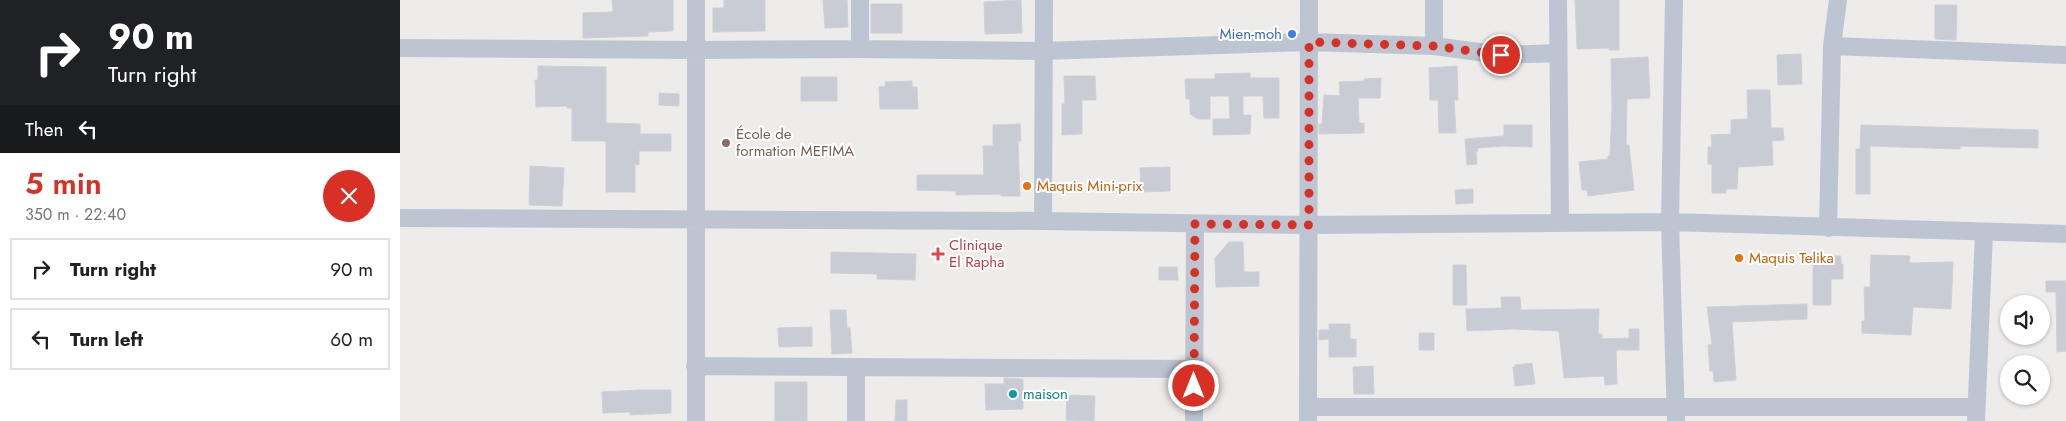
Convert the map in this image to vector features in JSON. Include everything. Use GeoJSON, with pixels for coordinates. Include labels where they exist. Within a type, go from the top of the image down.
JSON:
{"type":"FeatureCollection","features":[{"type":"Feature","properties":{"kind":"street"},"geometry":{"type":"LineString","coordinates":[[696,0],[696,421]]}},
{"type":"Feature","properties":{"kind":"street"},"geometry":{"type":"LineString","coordinates":[[860,0],[860,49]]}},
{"type":"Feature","properties":{"kind":"street"},"geometry":{"type":"LineString","coordinates":[[1043,221],[1044,0]]}},
{"type":"Feature","properties":{"kind":"street"},"geometry":{"type":"LineString","coordinates":[[1309,0],[1308,414],[1976,414],[1984,233]]}},
{"type":"Feature","properties":{"kind":"street"},"geometry":{"type":"LineString","coordinates":[[1434,0],[1434,46]]}},
{"type":"Feature","properties":{"kind":"street"},"geometry":{"type":"LineString","coordinates":[[1558,0],[1560,223]]}},
{"type":"Feature","properties":{"kind":"street"},"geometry":{"type":"LineString","coordinates":[[1674,0],[1670,222],[1676,414]]}},
{"type":"Feature","properties":{"kind":"street"},"geometry":{"type":"LineString","coordinates":[[1828,228],[1832,46],[1838,0]]}},
{"type":"Feature","properties":{"kind":"street"},"geometry":{"type":"LineString","coordinates":[[400,48],[860,49],[1043,52],[1309,42],[1434,46],[1501,55],[1558,53]]}},
{"type":"Feature","properties":{"kind":"street"},"geometry":{"type":"LineString","coordinates":[[1832,46],[2066,55]]}},
{"type":"Feature","properties":{"kind":"street"},"geometry":{"type":"LineString","coordinates":[[400,218],[1043,221],[1309,225],[1670,222],[2066,234]]}},
{"type":"Feature","properties":{"kind":"street"},"geometry":{"type":"LineString","coordinates":[[1194,421],[1195,224]]}},
{"type":"Feature","properties":{"kind":"street"},"geometry":{"type":"LineString","coordinates":[[695,366],[1194,369]]}},
{"type":"Feature","properties":{"kind":"street"},"geometry":{"type":"LineString","coordinates":[[856,367],[856,421]]}},
{"type":"Feature","properties":{"kind":"building"},"geometry":{"type":"Polygon","coordinates":[[[612,0],[673,0],[673,31],[648,32],[648,36],[583,38],[583,13],[613,12],[612,0]]]}},
{"type":"Feature","properties":{"kind":"building"},"geometry":{"type":"Polygon","coordinates":[[[724,0],[765,0],[765,31],[713,32],[713,8],[724,8],[724,0]]]}},
{"type":"Feature","properties":{"kind":"building"},"geometry":{"type":"Polygon","coordinates":[[[823,0],[847,0],[848,27],[825,28],[823,0]]]}},
{"type":"Feature","properties":{"kind":"building"},"geometry":{"type":"Polygon","coordinates":[[[1021,0],[1022,33],[985,34],[984,2],[1021,0]]]}},
{"type":"Feature","properties":{"kind":"building"},"geometry":{"type":"Polygon","coordinates":[[[1575,0],[1619,0],[1619,50],[1609,50],[1609,48],[1577,49],[1575,0]]]}},
{"type":"Feature","properties":{"kind":"building"},"geometry":{"type":"Polygon","coordinates":[[[871,4],[902,4],[902,33],[871,33],[871,4]]]}},
{"type":"Feature","properties":{"kind":"building"},"geometry":{"type":"Polygon","coordinates":[[[1935,5],[1957,5],[1956,40],[1935,39],[1935,5]]]}},
{"type":"Feature","properties":{"kind":"building"},"geometry":{"type":"Polygon","coordinates":[[[1801,54],[1802,84],[1778,85],[1777,55],[1801,54]]]}},
{"type":"Feature","properties":{"kind":"building"},"geometry":{"type":"Polygon","coordinates":[[[1648,57],[1650,98],[1627,99],[1626,145],[1629,145],[1634,190],[1588,196],[1587,190],[1582,190],[1579,162],[1608,159],[1608,156],[1610,156],[1611,59],[1648,57]]]}},
{"type":"Feature","properties":{"kind":"building"},"geometry":{"type":"Polygon","coordinates":[[[538,66],[606,67],[606,123],[640,124],[640,134],[671,134],[671,151],[639,151],[639,165],[635,164],[635,192],[606,192],[606,141],[572,141],[572,108],[567,108],[567,106],[536,107],[535,80],[538,80],[538,66]]]}},
{"type":"Feature","properties":{"kind":"building"},"geometry":{"type":"Polygon","coordinates":[[[1457,66],[1458,100],[1454,100],[1456,133],[1439,133],[1438,100],[1430,100],[1429,68],[1457,66]]]}},
{"type":"Feature","properties":{"kind":"building"},"geometry":{"type":"Polygon","coordinates":[[[1250,73],[1250,78],[1279,78],[1279,118],[1264,118],[1263,96],[1243,96],[1243,115],[1251,115],[1250,134],[1213,135],[1213,119],[1230,119],[1229,96],[1210,96],[1210,119],[1198,119],[1190,114],[1190,99],[1186,99],[1185,79],[1215,79],[1215,74],[1250,73]]]}},
{"type":"Feature","properties":{"kind":"building"},"geometry":{"type":"Polygon","coordinates":[[[1064,76],[1095,76],[1096,100],[1082,100],[1082,134],[1062,135],[1062,104],[1065,104],[1064,76]]]}},
{"type":"Feature","properties":{"kind":"building"},"geometry":{"type":"Polygon","coordinates":[[[801,77],[837,77],[837,101],[801,101],[801,77]]]}},
{"type":"Feature","properties":{"kind":"building"},"geometry":{"type":"Polygon","coordinates":[[[1381,78],[1380,98],[1358,98],[1359,123],[1364,123],[1364,133],[1319,134],[1319,124],[1322,124],[1324,95],[1340,96],[1339,82],[1381,78]]]}},
{"type":"Feature","properties":{"kind":"building"},"geometry":{"type":"Polygon","coordinates":[[[912,81],[912,87],[917,87],[918,109],[880,109],[879,87],[886,86],[885,82],[912,81]]]}},
{"type":"Feature","properties":{"kind":"building"},"geometry":{"type":"Polygon","coordinates":[[[1747,90],[1770,90],[1771,128],[1783,128],[1784,140],[1772,141],[1773,165],[1738,167],[1737,189],[1726,189],[1726,193],[1712,193],[1712,164],[1708,164],[1708,147],[1712,147],[1711,135],[1731,134],[1731,120],[1748,119],[1747,90]]]}},
{"type":"Feature","properties":{"kind":"building"},"geometry":{"type":"Polygon","coordinates":[[[659,93],[679,94],[679,106],[659,105],[659,93]]]}},
{"type":"Feature","properties":{"kind":"building"},"geometry":{"type":"Polygon","coordinates":[[[1020,124],[1021,141],[1018,141],[1020,196],[1001,196],[1001,194],[956,195],[956,191],[917,190],[917,175],[984,175],[983,146],[993,146],[993,125],[1020,124]]]}},
{"type":"Feature","properties":{"kind":"building"},"geometry":{"type":"Polygon","coordinates":[[[1504,125],[1532,125],[1532,147],[1504,146],[1477,148],[1477,164],[1467,165],[1465,139],[1504,136],[1504,125]]]}},
{"type":"Feature","properties":{"kind":"building"},"geometry":{"type":"Polygon","coordinates":[[[1861,125],[2038,130],[2038,148],[1960,146],[1960,149],[1870,146],[1870,194],[1856,194],[1856,149],[1860,149],[1861,125]]]}},
{"type":"Feature","properties":{"kind":"building"},"geometry":{"type":"Polygon","coordinates":[[[530,166],[564,168],[562,206],[529,205],[530,166]]]}},
{"type":"Feature","properties":{"kind":"building"},"geometry":{"type":"Polygon","coordinates":[[[1170,167],[1170,191],[1141,192],[1140,168],[1170,167]]]}},
{"type":"Feature","properties":{"kind":"building"},"geometry":{"type":"Polygon","coordinates":[[[1473,189],[1473,203],[1456,204],[1455,190],[1473,189]]]}},
{"type":"Feature","properties":{"kind":"building"},"geometry":{"type":"Polygon","coordinates":[[[1229,242],[1243,242],[1244,272],[1259,272],[1259,286],[1216,287],[1215,258],[1229,242]]]}},
{"type":"Feature","properties":{"kind":"building"},"geometry":{"type":"Polygon","coordinates":[[[831,252],[916,254],[915,280],[877,279],[877,274],[831,273],[831,252]]]}},
{"type":"Feature","properties":{"kind":"building"},"geometry":{"type":"Polygon","coordinates":[[[1871,255],[1910,256],[1909,263],[1953,262],[1951,309],[1913,307],[1911,335],[1862,333],[1862,321],[1865,321],[1864,287],[1870,287],[1871,255]]]}},
{"type":"Feature","properties":{"kind":"building"},"geometry":{"type":"Polygon","coordinates":[[[1813,256],[1841,256],[1843,279],[1831,279],[1831,305],[1813,305],[1813,256]]]}},
{"type":"Feature","properties":{"kind":"building"},"geometry":{"type":"Polygon","coordinates":[[[1453,265],[1466,265],[1467,305],[1453,305],[1453,265]]]}},
{"type":"Feature","properties":{"kind":"building"},"geometry":{"type":"Polygon","coordinates":[[[1159,267],[1177,267],[1178,280],[1159,280],[1159,267]]]}},
{"type":"Feature","properties":{"kind":"building"},"geometry":{"type":"Polygon","coordinates":[[[2046,281],[2066,281],[2066,351],[2057,352],[2056,292],[2046,292],[2046,281]]]}},
{"type":"Feature","properties":{"kind":"building"},"geometry":{"type":"Polygon","coordinates":[[[1501,297],[1520,297],[1521,310],[1599,309],[1598,334],[1602,334],[1602,339],[1629,338],[1629,329],[1639,329],[1639,350],[1616,350],[1617,384],[1605,385],[1604,376],[1564,378],[1559,331],[1513,329],[1467,331],[1466,309],[1502,308],[1501,297]]]}},
{"type":"Feature","properties":{"kind":"building"},"geometry":{"type":"Polygon","coordinates":[[[1807,304],[1807,319],[1732,322],[1736,380],[1714,382],[1713,371],[1710,371],[1708,345],[1712,344],[1707,307],[1807,304]]]}},
{"type":"Feature","properties":{"kind":"building"},"geometry":{"type":"Polygon","coordinates":[[[830,310],[846,310],[852,353],[832,354],[830,310]]]}},
{"type":"Feature","properties":{"kind":"building"},"geometry":{"type":"Polygon","coordinates":[[[1329,324],[1350,324],[1350,339],[1356,339],[1356,357],[1329,357],[1329,339],[1319,340],[1319,330],[1329,330],[1329,324]]]}},
{"type":"Feature","properties":{"kind":"building"},"geometry":{"type":"Polygon","coordinates":[[[812,327],[812,346],[779,347],[778,328],[812,327]]]}},
{"type":"Feature","properties":{"kind":"building"},"geometry":{"type":"Polygon","coordinates":[[[1419,333],[1434,333],[1434,350],[1419,350],[1419,333]]]}},
{"type":"Feature","properties":{"kind":"building"},"geometry":{"type":"Polygon","coordinates":[[[1532,363],[1535,384],[1515,386],[1513,367],[1515,365],[1532,363]]]}},
{"type":"Feature","properties":{"kind":"building"},"geometry":{"type":"Polygon","coordinates":[[[1373,366],[1374,394],[1354,394],[1353,367],[1373,366]]]}},
{"type":"Feature","properties":{"kind":"building"},"geometry":{"type":"Polygon","coordinates":[[[1004,378],[1023,379],[1023,409],[986,410],[985,384],[1004,384],[1004,378]]]}},
{"type":"Feature","properties":{"kind":"building"},"geometry":{"type":"Polygon","coordinates":[[[775,382],[807,382],[807,421],[775,421],[775,382]]]}},
{"type":"Feature","properties":{"kind":"building"},"geometry":{"type":"Polygon","coordinates":[[[671,390],[671,413],[630,415],[630,412],[603,413],[602,392],[671,390]]]}},
{"type":"Feature","properties":{"kind":"building"},"geometry":{"type":"Polygon","coordinates":[[[1067,395],[1095,396],[1094,421],[1066,420],[1067,395]]]}},
{"type":"Feature","properties":{"kind":"building"},"geometry":{"type":"Polygon","coordinates":[[[896,400],[907,400],[907,421],[895,421],[896,400]]]}},
{"type":"Feature","properties":{"kind":"place","name":"Mien-moh"},"geometry":{"type":"Point","coordinates":[1292,34]}},
{"type":"Feature","properties":{"kind":"place","name":"École de formation MEFIMA"},"geometry":{"type":"Point","coordinates":[726,143]}},
{"type":"Feature","properties":{"kind":"place","name":"Maquis Mini-prix"},"geometry":{"type":"Point","coordinates":[1027,186]}},
{"type":"Feature","properties":{"kind":"place","name":"Clinique El Rapha"},"geometry":{"type":"Point","coordinates":[938,254]}},
{"type":"Feature","properties":{"kind":"place","name":"Maquis Telika"},"geometry":{"type":"Point","coordinates":[1739,258]}},
{"type":"Feature","properties":{"kind":"place","name":"maison"},"geometry":{"type":"Point","coordinates":[1013,394]}},
{"type":"Feature","properties":{"kind":"route"},"geometry":{"type":"LineString","coordinates":[[1194,386],[1195,224],[1309,225],[1309,42],[1434,46],[1501,55]]}}]}
